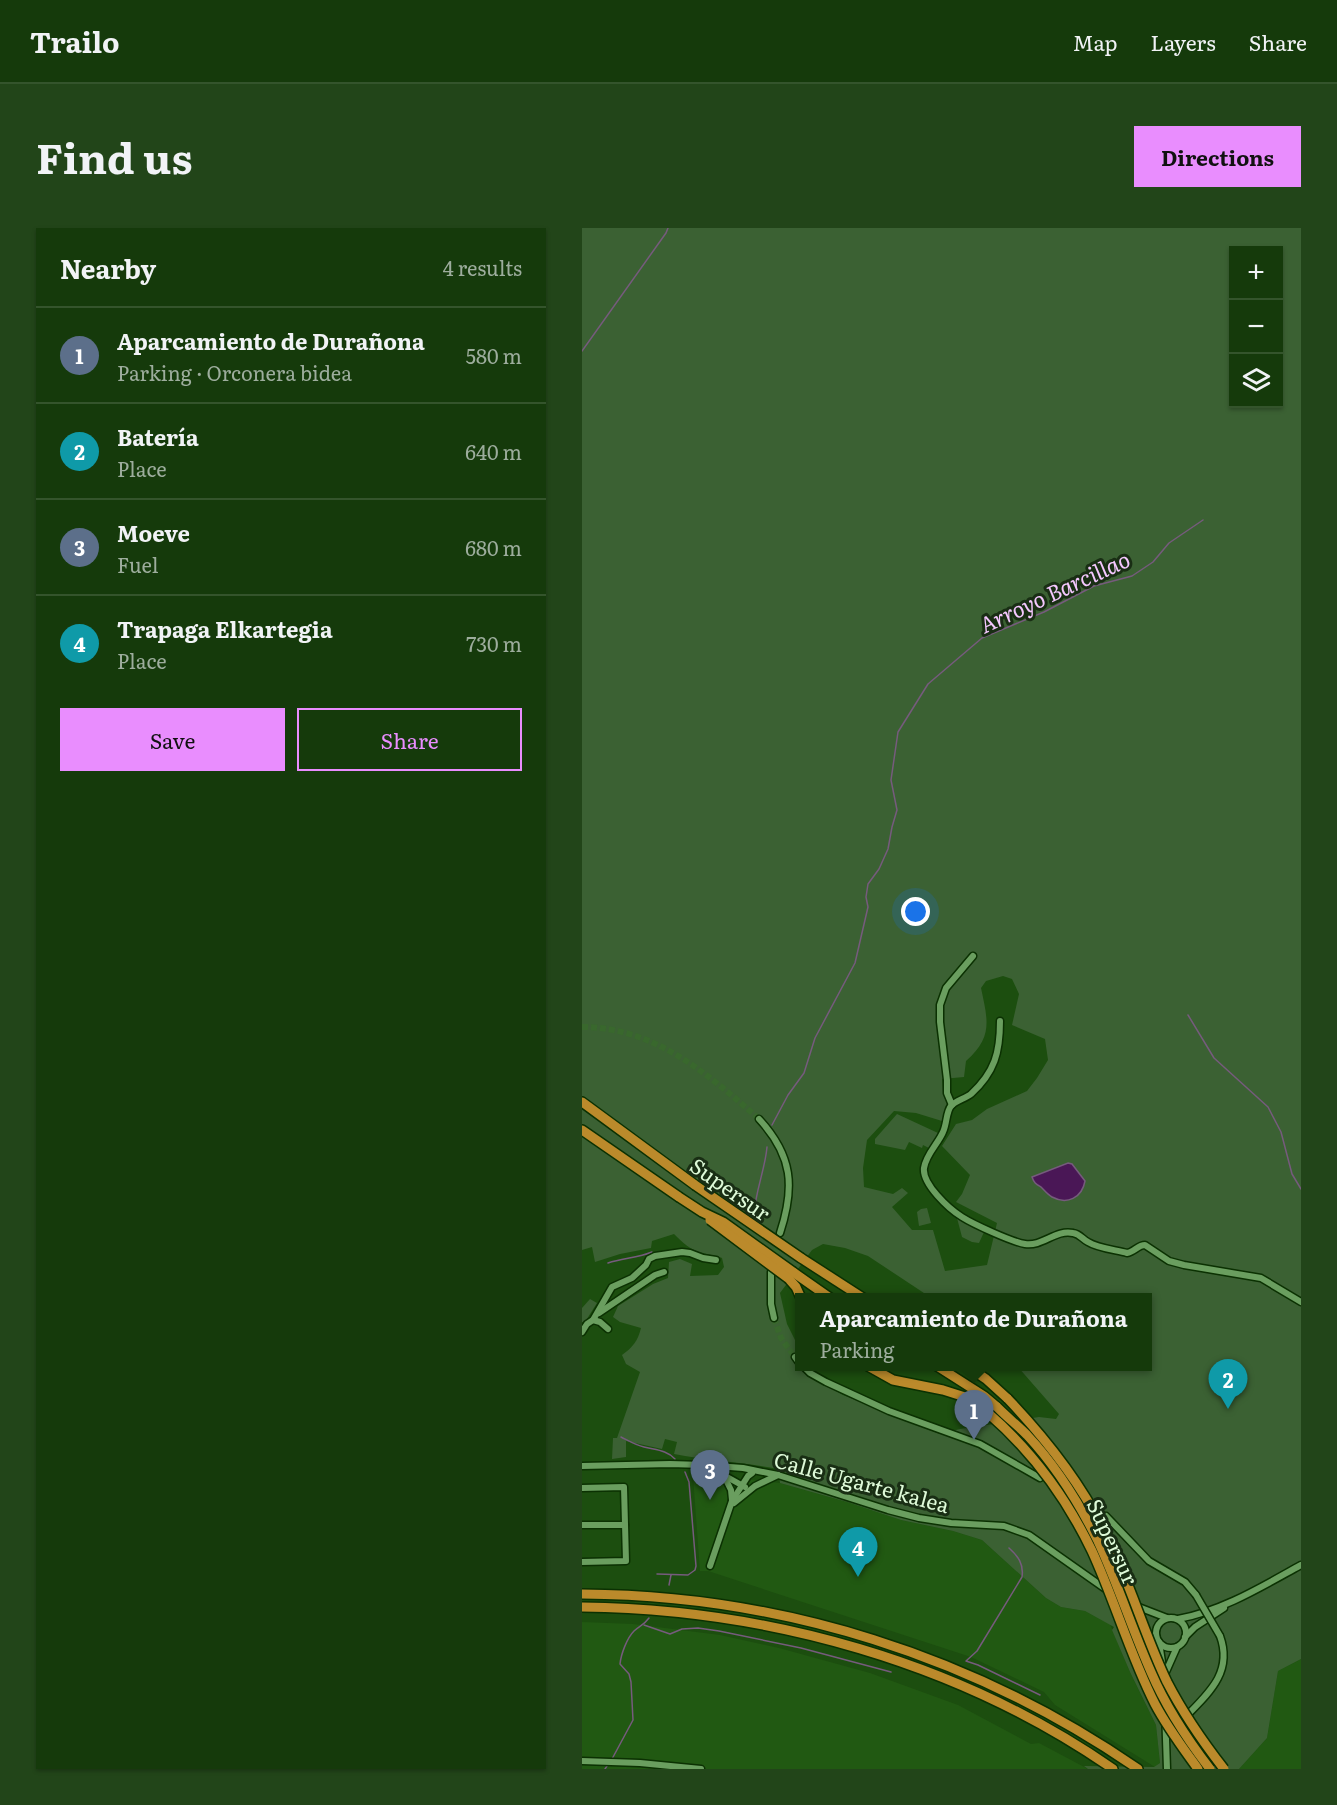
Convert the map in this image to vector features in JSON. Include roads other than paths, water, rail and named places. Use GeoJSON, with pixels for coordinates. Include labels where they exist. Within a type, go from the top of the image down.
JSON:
{"type":"FeatureCollection","features":[{"type":"Feature","properties":{"kind":"highway","name":"Supersur"},"geometry":{"type":"LineString","coordinates":[[582,1102],[695,1185],[855,1293]]}},
{"type":"Feature","properties":{"kind":"highway","name":"Supersur"},"geometry":{"type":"LineString","coordinates":[[582,1130],[702,1212],[718,1227],[791,1275]]}},
{"type":"Feature","properties":{"kind":"highway"},"geometry":{"type":"LineString","coordinates":[[791,1275],[799,1293]]}},
{"type":"Feature","properties":{"kind":"highway"},"geometry":{"type":"LineString","coordinates":[[791,1275],[822,1293]]}},
{"type":"Feature","properties":{"kind":"highway"},"geometry":{"type":"LineString","coordinates":[[877,1371],[893,1380],[943,1390],[964,1397],[988,1413],[1026,1449],[1066,1504],[1092,1551],[1156,1706],[1198,1769]]}},
{"type":"Feature","properties":{"kind":"highway","name":"Supersur"},"geometry":{"type":"LineString","coordinates":[[945,1371],[984,1396],[1027,1436],[1075,1498],[1098,1543],[1161,1693],[1185,1734],[1210,1769]]}},
{"type":"Feature","properties":{"kind":"highway","name":"Supersur"},"geometry":{"type":"LineString","coordinates":[[974,1371],[1008,1399],[1036,1428],[1083,1492],[1106,1534],[1168,1683],[1190,1722],[1224,1769]]}},
{"type":"Feature","properties":{"kind":"highway"},"geometry":{"type":"LineString","coordinates":[[582,1594],[652,1596],[727,1605],[803,1619],[870,1637],[949,1666],[1022,1700],[1082,1733],[1136,1768]]}},
{"type":"Feature","properties":{"kind":"highway"},"geometry":{"type":"LineString","coordinates":[[582,1607],[642,1609],[725,1618],[793,1631],[866,1651],[922,1670],[1000,1704],[1053,1732],[1113,1769]]}},
{"type":"Feature","properties":{"kind":"street"},"geometry":{"type":"LineString","coordinates":[[952,1105],[947,1093],[940,1005],[946,988],[973,956]]}},
{"type":"Feature","properties":{"kind":"street"},"geometry":{"type":"LineString","coordinates":[[1000,1021],[997,1057],[990,1072],[969,1096],[949,1108],[946,1125],[924,1169],[926,1179],[941,1200],[962,1217],[1026,1245],[1036,1244],[1065,1232],[1074,1233],[1088,1242],[1127,1253],[1145,1245],[1169,1261],[1205,1271],[1262,1278],[1301,1302]]}},
{"type":"Feature","properties":{"kind":"street"},"geometry":{"type":"LineString","coordinates":[[759,1119],[776,1142],[788,1170],[789,1203],[780,1233]]}},
{"type":"Feature","properties":{"kind":"street"},"geometry":{"type":"LineString","coordinates":[[594,1318],[612,1287],[632,1278],[649,1259],[655,1256],[682,1252],[716,1260]]}},
{"type":"Feature","properties":{"kind":"street"},"geometry":{"type":"LineString","coordinates":[[582,1332],[594,1318],[655,1275],[664,1272]]}},
{"type":"Feature","properties":{"kind":"street"},"geometry":{"type":"LineString","coordinates":[[771,1272],[771,1304],[774,1318]]}},
{"type":"Feature","properties":{"kind":"street"},"geometry":{"type":"LineString","coordinates":[[594,1318],[608,1329]]}},
{"type":"Feature","properties":{"kind":"street"},"geometry":{"type":"LineString","coordinates":[[808,1371],[825,1383],[889,1411],[980,1444],[1040,1478]]}},
{"type":"Feature","properties":{"kind":"street"},"geometry":{"type":"LineString","coordinates":[[703,1465],[752,1488]]}},
{"type":"Feature","properties":{"kind":"street","name":"Calle Ugarte kalea"},"geometry":{"type":"LineString","coordinates":[[582,1466],[703,1465],[732,1467],[778,1474],[904,1514],[951,1523],[1004,1526],[1029,1535],[1113,1596],[1167,1618]]}},
{"type":"Feature","properties":{"kind":"street"},"geometry":{"type":"LineString","coordinates":[[732,1467],[752,1473],[771,1473]]}},
{"type":"Feature","properties":{"kind":"street"},"geometry":{"type":"LineString","coordinates":[[722,1473],[729,1485],[732,1501]]}},
{"type":"Feature","properties":{"kind":"street"},"geometry":{"type":"LineString","coordinates":[[710,1566],[732,1501],[752,1473]]}},
{"type":"Feature","properties":{"kind":"street"},"geometry":{"type":"LineString","coordinates":[[752,1473],[754,1476],[752,1488]]}},
{"type":"Feature","properties":{"kind":"street"},"geometry":{"type":"LineString","coordinates":[[728,1510],[737,1499],[752,1488],[778,1474]]}},
{"type":"Feature","properties":{"kind":"street"},"geometry":{"type":"LineString","coordinates":[[582,1488],[624,1487],[626,1561],[582,1562]]}},
{"type":"Feature","properties":{"kind":"street"},"geometry":{"type":"LineString","coordinates":[[1106,1516],[1149,1561],[1185,1582],[1196,1595],[1220,1636],[1224,1668],[1219,1679],[1167,1736]]}},
{"type":"Feature","properties":{"kind":"street"},"geometry":{"type":"LineString","coordinates":[[582,1525],[625,1525]]}},
{"type":"Feature","properties":{"kind":"street"},"geometry":{"type":"LineString","coordinates":[[1156,1634],[1158,1624],[1167,1618],[1178,1619],[1200,1615],[1227,1605],[1301,1565]]}},
{"type":"Feature","properties":{"kind":"street"},"geometry":{"type":"LineString","coordinates":[[1130,1604],[1156,1634],[1159,1642],[1164,1675],[1167,1769]]}},
{"type":"Feature","properties":{"kind":"street"},"geometry":{"type":"LineString","coordinates":[[1164,1675],[1177,1647],[1185,1637],[1195,1627],[1227,1605]]}},
{"type":"Feature","properties":{"kind":"street"},"geometry":{"type":"LineString","coordinates":[[1178,1619],[1185,1627],[1185,1637]]}},
{"type":"Feature","properties":{"kind":"street"},"geometry":{"type":"LineString","coordinates":[[1159,1642],[1167,1647],[1177,1647]]}},
{"type":"Feature","properties":{"kind":"street"},"geometry":{"type":"LineString","coordinates":[[582,1761],[701,1769]]}},
{"type":"Feature","properties":{"kind":"waterway"},"geometry":{"type":"LineString","coordinates":[[582,351],[668,228]]}},
{"type":"Feature","properties":{"kind":"waterway","name":"Arroyo Barcillao"},"geometry":{"type":"LineString","coordinates":[[772,1125],[788,1095],[804,1073],[815,1038],[855,963],[868,907],[866,897],[868,884],[879,869],[888,849],[897,810],[891,780],[898,732],[928,684],[982,638],[1044,612],[1094,586],[1132,576],[1153,562],[1169,543],[1203,520]]}},
{"type":"Feature","properties":{"kind":"waterway"},"geometry":{"type":"LineString","coordinates":[[1188,1015],[1214,1058],[1268,1107],[1281,1132],[1292,1174],[1301,1189]]}},
{"type":"Feature","properties":{"kind":"waterway","name":"Arroyo Barcillao"},"geometry":{"type":"LineString","coordinates":[[754,1215],[767,1147]]}},
{"type":"Feature","properties":{"kind":"waterway","name":"Arroyo Barcillao"},"geometry":{"type":"LineString","coordinates":[[608,1263],[652,1252]]}},
{"type":"Feature","properties":{"kind":"waterway","name":"Arroyo Barcillao"},"geometry":{"type":"LineString","coordinates":[[621,1437],[638,1445],[665,1452],[675,1459]]}},
{"type":"Feature","properties":{"kind":"waterway","name":"Arroyo Barcillao"},"geometry":{"type":"LineString","coordinates":[[657,1574],[688,1575],[695,1570],[689,1482],[685,1472]]}},
{"type":"Feature","properties":{"kind":"waterway"},"geometry":{"type":"LineString","coordinates":[[1009,1548],[1020,1561],[1022,1577],[977,1651],[966,1661],[1040,1695]]}},
{"type":"Feature","properties":{"kind":"waterway"},"geometry":{"type":"LineString","coordinates":[[669,1585],[671,1575]]}},
{"type":"Feature","properties":{"kind":"waterway"},"geometry":{"type":"LineString","coordinates":[[612,1759],[633,1720],[631,1682],[629,1674],[620,1664],[622,1656],[631,1634],[649,1618]]}},
{"type":"Feature","properties":{"kind":"waterway"},"geometry":{"type":"LineString","coordinates":[[644,1625],[670,1634],[682,1629],[698,1628],[719,1631],[801,1648],[891,1672]]}},
{"type":"Feature","properties":{"kind":"waterway"},"geometry":{"type":"LineString","coordinates":[[605,1769],[609,1763]]}},
{"type":"Feature","properties":{"kind":"tunnel"},"geometry":{"type":"LineString","coordinates":[[582,1027],[608,1029],[656,1044],[700,1070],[759,1119]]}},
{"type":"Feature","properties":{"kind":"tunnel"},"geometry":{"type":"LineString","coordinates":[[774,1262],[780,1233]]}},
{"type":"Feature","properties":{"kind":"tunnel"},"geometry":{"type":"LineString","coordinates":[[774,1318],[781,1338],[795,1357]]}},
{"type":"Feature","properties":{"kind":"tunnel"},"geometry":{"type":"LineString","coordinates":[[1040,1478],[1106,1516]]}},
{"type":"Feature","properties":{"kind":"place","name":"Batería"},"geometry":{"type":"Point","coordinates":[1228,1409]}},
{"type":"Feature","properties":{"kind":"place","name":"Aparcamiento de Durañona"},"geometry":{"type":"Point","coordinates":[974,1440]}},
{"type":"Feature","properties":{"kind":"place","name":"Moeve"},"geometry":{"type":"Point","coordinates":[710,1500]}},
{"type":"Feature","properties":{"kind":"place","name":"Trapaga Elkartegia"},"geometry":{"type":"Point","coordinates":[858,1577]}}]}
